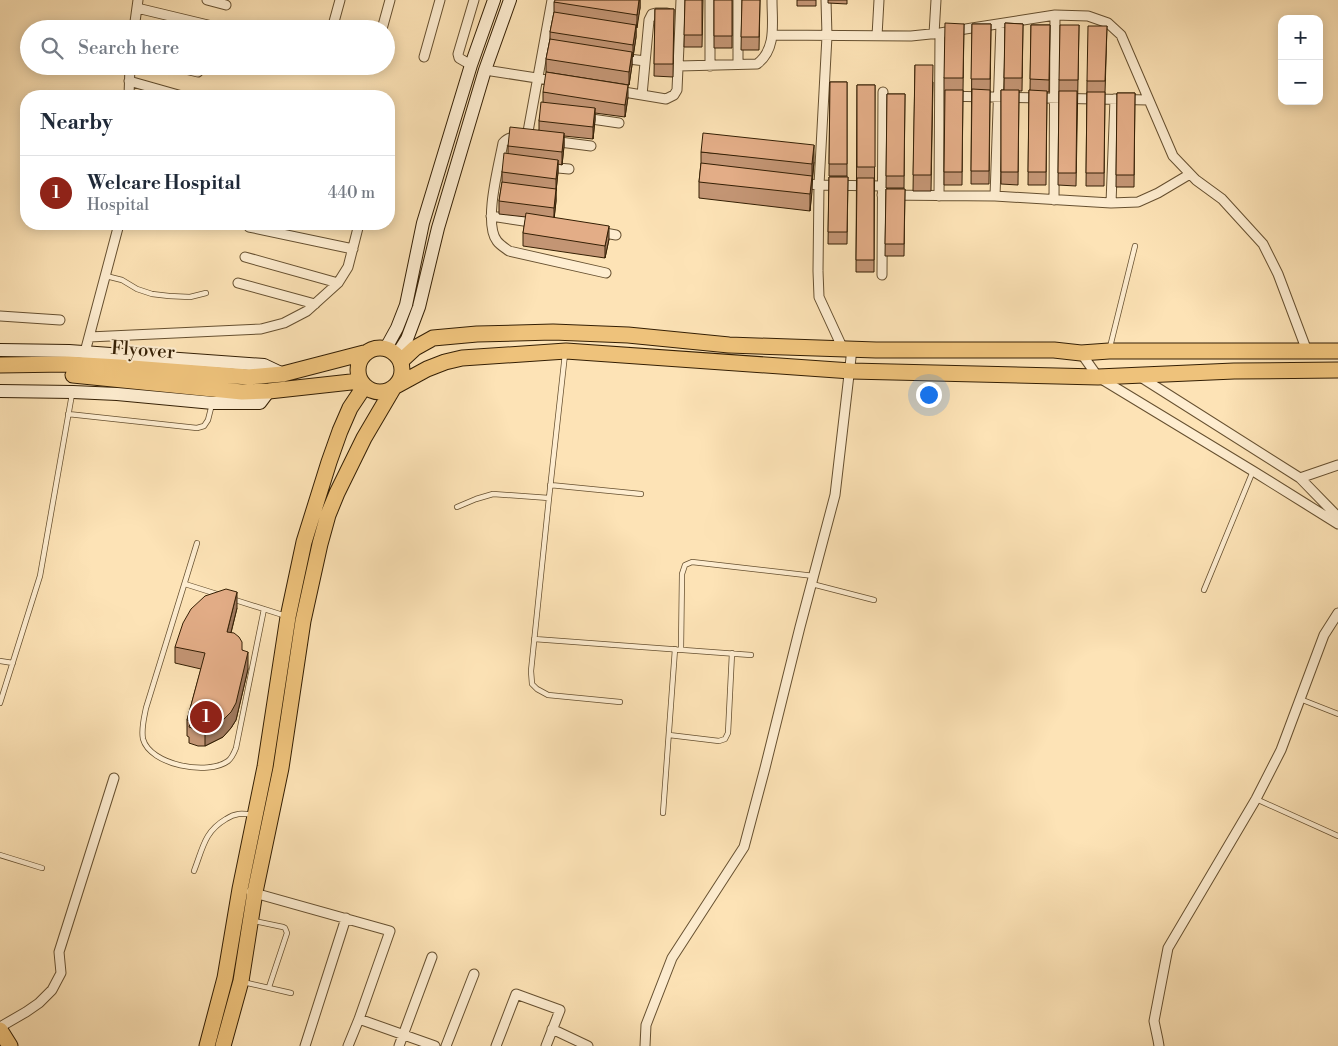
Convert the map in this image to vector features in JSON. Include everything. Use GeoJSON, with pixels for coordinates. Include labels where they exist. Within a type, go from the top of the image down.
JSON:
{"type":"FeatureCollection","features":[{"type":"Feature","properties":{"kind":"main road"},"geometry":{"type":"LineString","coordinates":[[394,355],[415,348],[433,338],[477,334],[552,332],[628,335],[729,346],[848,349],[1054,350],[1081,353],[1109,351],[1338,351]]}},
{"type":"Feature","properties":{"kind":"main road"},"geometry":{"type":"LineString","coordinates":[[208,1046],[226,978],[240,889],[295,619],[328,515],[337,493],[364,438],[394,387],[402,375],[402,368],[394,355],[378,347],[370,349],[364,353],[358,362],[357,372],[362,384],[376,392],[383,392],[394,387],[428,369],[462,358],[566,351],[850,370],[1098,377],[1234,371],[1338,370]]}},
{"type":"Feature","properties":{"kind":"main road","name":"Flyover"},"geometry":{"type":"LineString","coordinates":[[0,365],[67,364],[111,366],[248,377],[283,374],[364,353]]}},
{"type":"Feature","properties":{"kind":"main road","name":"Flyover"},"geometry":{"type":"LineString","coordinates":[[0,375],[79,375],[242,392],[269,392],[362,384]]}},
{"type":"Feature","properties":{"kind":"main road"},"geometry":{"type":"LineString","coordinates":[[223,1046],[241,981],[255,892],[281,768],[304,542],[329,462],[350,408],[362,384]]}},
{"type":"Feature","properties":{"kind":"main road"},"geometry":{"type":"LineString","coordinates":[[0,1029],[10,1046]]}},
{"type":"Feature","properties":{"kind":"street"},"geometry":{"type":"LineString","coordinates":[[207,0],[226,5]]}},
{"type":"Feature","properties":{"kind":"street"},"geometry":{"type":"LineString","coordinates":[[334,20],[340,0]]}},
{"type":"Feature","properties":{"kind":"street"},"geometry":{"type":"LineString","coordinates":[[384,20],[390,0]]}},
{"type":"Feature","properties":{"kind":"street"},"geometry":{"type":"LineString","coordinates":[[424,57],[440,0]]}},
{"type":"Feature","properties":{"kind":"street"},"geometry":{"type":"LineString","coordinates":[[471,65],[459,58],[458,54],[472,0]]}},
{"type":"Feature","properties":{"kind":"street"},"geometry":{"type":"LineString","coordinates":[[394,355],[396,328],[406,305],[423,223],[471,65],[494,0]]}},
{"type":"Feature","properties":{"kind":"street"},"geometry":{"type":"LineString","coordinates":[[394,355],[407,339],[419,307],[438,228],[485,70],[510,0]]}},
{"type":"Feature","properties":{"kind":"street"},"geometry":{"type":"LineString","coordinates":[[536,139],[539,78],[548,49],[553,20],[552,0]]}},
{"type":"Feature","properties":{"kind":"street"},"geometry":{"type":"LineString","coordinates":[[604,89],[666,99],[674,95],[677,90],[679,66],[681,0]]}},
{"type":"Feature","properties":{"kind":"street"},"geometry":{"type":"LineString","coordinates":[[710,0],[710,66]]}},
{"type":"Feature","properties":{"kind":"street"},"geometry":{"type":"LineString","coordinates":[[738,0],[738,64]]}},
{"type":"Feature","properties":{"kind":"street"},"geometry":{"type":"LineString","coordinates":[[679,66],[757,64],[765,58],[770,50],[772,0]]}},
{"type":"Feature","properties":{"kind":"street"},"geometry":{"type":"LineString","coordinates":[[645,1046],[646,1025],[672,958],[744,847],[835,495],[850,370],[848,349],[819,297],[820,185],[826,0]]}},
{"type":"Feature","properties":{"kind":"street"},"geometry":{"type":"LineString","coordinates":[[877,36],[879,0]]}},
{"type":"Feature","properties":{"kind":"street"},"geometry":{"type":"LineString","coordinates":[[936,0],[940,96],[939,196]]}},
{"type":"Feature","properties":{"kind":"street"},"geometry":{"type":"LineString","coordinates":[[135,20],[137,4],[192,20]]}},
{"type":"Feature","properties":{"kind":"street"},"geometry":{"type":"LineString","coordinates":[[642,95],[645,62],[643,34],[649,20],[652,14],[656,13],[680,14]]}},
{"type":"Feature","properties":{"kind":"street"},"geometry":{"type":"LineString","coordinates":[[772,35],[912,36],[937,34],[1056,15],[1088,16],[1108,22],[1120,35],[1174,156],[1196,180],[1222,199],[1263,244],[1278,274],[1307,351]]}},
{"type":"Feature","properties":{"kind":"street"},"geometry":{"type":"LineString","coordinates":[[1054,200],[1056,15]]}},
{"type":"Feature","properties":{"kind":"street"},"geometry":{"type":"LineString","coordinates":[[995,196],[1001,24]]}},
{"type":"Feature","properties":{"kind":"street"},"geometry":{"type":"LineString","coordinates":[[608,57],[645,62]]}},
{"type":"Feature","properties":{"kind":"street"},"geometry":{"type":"LineString","coordinates":[[485,70],[567,83]]}},
{"type":"Feature","properties":{"kind":"street"},"geometry":{"type":"LineString","coordinates":[[129,90],[130,75]]}},
{"type":"Feature","properties":{"kind":"street"},"geometry":{"type":"LineString","coordinates":[[130,81],[161,90]]}},
{"type":"Feature","properties":{"kind":"street"},"geometry":{"type":"LineString","coordinates":[[882,274],[883,92]]}},
{"type":"Feature","properties":{"kind":"street"},"geometry":{"type":"LineString","coordinates":[[940,96],[1149,100]]}},
{"type":"Feature","properties":{"kind":"street"},"geometry":{"type":"LineString","coordinates":[[1111,203],[1115,99]]}},
{"type":"Feature","properties":{"kind":"street"},"geometry":{"type":"LineString","coordinates":[[581,117],[619,122]]}},
{"type":"Feature","properties":{"kind":"street"},"geometry":{"type":"LineString","coordinates":[[591,146],[512,137],[506,139],[503,143],[504,162],[499,188],[492,205],[492,228],[497,241],[509,251],[606,273]]}},
{"type":"Feature","properties":{"kind":"street"},"geometry":{"type":"LineString","coordinates":[[534,165],[569,169]]}},
{"type":"Feature","properties":{"kind":"street"},"geometry":{"type":"LineString","coordinates":[[790,182],[939,196],[995,196],[1111,203],[1138,202],[1158,193],[1190,174]]}},
{"type":"Feature","properties":{"kind":"street"},"geometry":{"type":"LineString","coordinates":[[491,216],[549,225]]}},
{"type":"Feature","properties":{"kind":"street"},"geometry":{"type":"LineString","coordinates":[[85,352],[118,230]]}},
{"type":"Feature","properties":{"kind":"street"},"geometry":{"type":"LineString","coordinates":[[263,230],[353,250]]}},
{"type":"Feature","properties":{"kind":"street"},"geometry":{"type":"LineString","coordinates":[[89,337],[262,329],[284,323],[308,311],[338,283],[348,267],[358,230]]}},
{"type":"Feature","properties":{"kind":"street"},"geometry":{"type":"LineString","coordinates":[[587,230],[616,235]]}},
{"type":"Feature","properties":{"kind":"street"},"geometry":{"type":"LineString","coordinates":[[245,256],[338,283]]}},
{"type":"Feature","properties":{"kind":"street"},"geometry":{"type":"LineString","coordinates":[[238,283],[315,304]]}},
{"type":"Feature","properties":{"kind":"street"},"geometry":{"type":"LineString","coordinates":[[0,316],[60,320]]}},
{"type":"Feature","properties":{"kind":"street"},"geometry":{"type":"LineString","coordinates":[[0,350],[85,352],[264,365],[283,374]]}},
{"type":"Feature","properties":{"kind":"street"},"geometry":{"type":"LineString","coordinates":[[1081,353],[1098,377],[1253,470],[1338,524]]}},
{"type":"Feature","properties":{"kind":"street"},"geometry":{"type":"LineString","coordinates":[[1137,375],[1300,478],[1338,516]]}},
{"type":"Feature","properties":{"kind":"street"},"geometry":{"type":"LineString","coordinates":[[0,391],[117,394],[213,403],[260,403],[269,392]]}},
{"type":"Feature","properties":{"kind":"street"},"geometry":{"type":"LineString","coordinates":[[1300,478],[1338,464]]}},
{"type":"Feature","properties":{"kind":"street"},"geometry":{"type":"LineString","coordinates":[[1159,1046],[1154,1022],[1168,948],[1256,800],[1281,750],[1324,635],[1338,613]]}},
{"type":"Feature","properties":{"kind":"street"},"geometry":{"type":"LineString","coordinates":[[0,1029],[39,1003],[52,990],[61,973],[59,952],[114,778]]}},
{"type":"Feature","properties":{"kind":"street"},"geometry":{"type":"LineString","coordinates":[[240,889],[390,931],[348,1046]]}},
{"type":"Feature","properties":{"kind":"street"},"geometry":{"type":"LineString","coordinates":[[305,1046],[346,918]]}},
{"type":"Feature","properties":{"kind":"street"},"geometry":{"type":"LineString","coordinates":[[399,1046],[432,957]]}},
{"type":"Feature","properties":{"kind":"street"},"geometry":{"type":"LineString","coordinates":[[446,1046],[474,974]]}},
{"type":"Feature","properties":{"kind":"street"},"geometry":{"type":"LineString","coordinates":[[496,1046],[516,994],[560,1010],[546,1046]]}},
{"type":"Feature","properties":{"kind":"street"},"geometry":{"type":"LineString","coordinates":[[359,1019],[435,1046]]}},
{"type":"Feature","properties":{"kind":"street"},"geometry":{"type":"LineString","coordinates":[[552,1029],[588,1046]]}},
{"type":"Feature","properties":{"kind":"lane"},"geometry":{"type":"LineString","coordinates":[[1109,351],[1135,246]]}},
{"type":"Feature","properties":{"kind":"lane"},"geometry":{"type":"LineString","coordinates":[[106,276],[122,280],[137,289],[152,294],[190,297],[206,293]]}},
{"type":"Feature","properties":{"kind":"lane"},"geometry":{"type":"LineString","coordinates":[[566,351],[548,498],[531,671],[532,684],[548,695],[620,702]]}},
{"type":"Feature","properties":{"kind":"lane"},"geometry":{"type":"LineString","coordinates":[[0,703],[40,576],[73,392]]}},
{"type":"Feature","properties":{"kind":"lane"},"geometry":{"type":"LineString","coordinates":[[68,414],[197,428],[204,426],[208,420],[213,403]]}},
{"type":"Feature","properties":{"kind":"lane"},"geometry":{"type":"LineString","coordinates":[[1204,590],[1253,470]]}},
{"type":"Feature","properties":{"kind":"lane"},"geometry":{"type":"LineString","coordinates":[[550,485],[641,494]]}},
{"type":"Feature","properties":{"kind":"lane"},"geometry":{"type":"LineString","coordinates":[[457,507],[493,494],[548,498]]}},
{"type":"Feature","properties":{"kind":"lane"},"geometry":{"type":"LineString","coordinates":[[197,543],[146,708],[142,727],[144,740],[148,748],[155,755],[173,764],[198,768],[216,766],[227,762],[233,755],[264,609]]}},
{"type":"Feature","properties":{"kind":"lane"},"geometry":{"type":"LineString","coordinates":[[663,813],[678,649],[682,574],[685,565],[692,562],[813,580],[874,600]]}},
{"type":"Feature","properties":{"kind":"lane"},"geometry":{"type":"LineString","coordinates":[[185,584],[295,619]]}},
{"type":"Feature","properties":{"kind":"lane"},"geometry":{"type":"LineString","coordinates":[[534,639],[751,655]]}},
{"type":"Feature","properties":{"kind":"lane"},"geometry":{"type":"LineString","coordinates":[[669,735],[719,741],[725,739],[728,733],[732,653]]}},
{"type":"Feature","properties":{"kind":"lane"},"geometry":{"type":"LineString","coordinates":[[0,661],[13,663]]}},
{"type":"Feature","properties":{"kind":"lane"},"geometry":{"type":"LineString","coordinates":[[1300,698],[1338,714]]}},
{"type":"Feature","properties":{"kind":"lane"},"geometry":{"type":"LineString","coordinates":[[1256,800],[1338,836]]}},
{"type":"Feature","properties":{"kind":"lane"},"geometry":{"type":"LineString","coordinates":[[194,871],[206,839],[216,825],[234,814],[244,813],[271,819]]}},
{"type":"Feature","properties":{"kind":"lane"},"geometry":{"type":"LineString","coordinates":[[0,855],[42,868]]}},
{"type":"Feature","properties":{"kind":"lane"},"geometry":{"type":"LineString","coordinates":[[251,920],[285,928],[287,933],[269,987]]}},
{"type":"Feature","properties":{"kind":"lane"},"geometry":{"type":"LineString","coordinates":[[226,978],[291,993]]}},
{"type":"Feature","properties":{"kind":"building"},"geometry":{"type":"Polygon","coordinates":[[[555,0],[639,0],[637,15],[554,2],[555,0]]]}},
{"type":"Feature","properties":{"kind":"building"},"geometry":{"type":"Polygon","coordinates":[[[685,0],[702,0],[702,35],[684,35],[685,0]]]}},
{"type":"Feature","properties":{"kind":"building"},"geometry":{"type":"Polygon","coordinates":[[[714,0],[732,0],[732,36],[714,36],[714,0]]]}},
{"type":"Feature","properties":{"kind":"building"},"geometry":{"type":"Polygon","coordinates":[[[742,0],[760,0],[759,37],[741,37],[742,0]]]}},
{"type":"Feature","properties":{"kind":"building"},"geometry":{"type":"Polygon","coordinates":[[[655,9],[674,9],[673,64],[654,64],[655,9]]]}},
{"type":"Feature","properties":{"kind":"building"},"geometry":{"type":"Polygon","coordinates":[[[554,12],[636,25],[633,45],[550,32],[554,12]]]}},
{"type":"Feature","properties":{"kind":"building"},"geometry":{"type":"Polygon","coordinates":[[[945,23],[964,24],[963,78],[944,78],[945,23]]]}},
{"type":"Feature","properties":{"kind":"building"},"geometry":{"type":"Polygon","coordinates":[[[1005,23],[1023,24],[1022,78],[1004,78],[1005,23]]]}},
{"type":"Feature","properties":{"kind":"building"},"geometry":{"type":"Polygon","coordinates":[[[972,24],[991,24],[990,79],[971,79],[972,24]]]}},
{"type":"Feature","properties":{"kind":"building"},"geometry":{"type":"Polygon","coordinates":[[[1031,25],[1050,25],[1049,80],[1030,79],[1031,25]]]}},
{"type":"Feature","properties":{"kind":"building"},"geometry":{"type":"Polygon","coordinates":[[[1060,25],[1079,25],[1078,80],[1059,80],[1060,25]]]}},
{"type":"Feature","properties":{"kind":"building"},"geometry":{"type":"Polygon","coordinates":[[[1088,26],[1107,26],[1105,81],[1087,81],[1088,26]]]}},
{"type":"Feature","properties":{"kind":"building"},"geometry":{"type":"Polygon","coordinates":[[[550,39],[632,52],[629,72],[546,59],[550,39]]]}},
{"type":"Feature","properties":{"kind":"building"},"geometry":{"type":"Polygon","coordinates":[[[915,65],[933,65],[931,175],[913,175],[915,65]]]}},
{"type":"Feature","properties":{"kind":"building"},"geometry":{"type":"Polygon","coordinates":[[[546,72],[628,85],[625,105],[543,92],[546,72]]]}},
{"type":"Feature","properties":{"kind":"building"},"geometry":{"type":"Polygon","coordinates":[[[830,82],[847,82],[847,164],[829,164],[830,82]]]}},
{"type":"Feature","properties":{"kind":"building"},"geometry":{"type":"Polygon","coordinates":[[[857,85],[875,85],[875,167],[857,167],[857,85]]]}},
{"type":"Feature","properties":{"kind":"building"},"geometry":{"type":"Polygon","coordinates":[[[972,89],[990,90],[989,171],[971,171],[972,89]]]}},
{"type":"Feature","properties":{"kind":"building"},"geometry":{"type":"Polygon","coordinates":[[[945,90],[963,90],[962,172],[944,172],[945,90]]]}},
{"type":"Feature","properties":{"kind":"building"},"geometry":{"type":"Polygon","coordinates":[[[1001,90],[1019,90],[1018,172],[1001,172],[1001,90]]]}},
{"type":"Feature","properties":{"kind":"building"},"geometry":{"type":"Polygon","coordinates":[[[1029,90],[1047,91],[1046,172],[1028,172],[1029,90]]]}},
{"type":"Feature","properties":{"kind":"building"},"geometry":{"type":"Polygon","coordinates":[[[1059,91],[1077,91],[1076,173],[1058,173],[1059,91]]]}},
{"type":"Feature","properties":{"kind":"building"},"geometry":{"type":"Polygon","coordinates":[[[1087,92],[1105,92],[1104,173],[1086,173],[1087,92]]]}},
{"type":"Feature","properties":{"kind":"building"},"geometry":{"type":"Polygon","coordinates":[[[1117,93],[1135,93],[1134,175],[1116,175],[1117,93]]]}},
{"type":"Feature","properties":{"kind":"building"},"geometry":{"type":"Polygon","coordinates":[[[887,94],[905,94],[904,176],[886,176],[887,94]]]}},
{"type":"Feature","properties":{"kind":"building"},"geometry":{"type":"Polygon","coordinates":[[[541,102],[595,108],[593,127],[539,121],[541,102]]]}},
{"type":"Feature","properties":{"kind":"building"},"geometry":{"type":"Polygon","coordinates":[[[510,127],[564,133],[562,152],[508,146],[510,127]]]}},
{"type":"Feature","properties":{"kind":"building"},"geometry":{"type":"Polygon","coordinates":[[[703,133],[814,145],[812,164],[701,152],[703,133]]]}},
{"type":"Feature","properties":{"kind":"building"},"geometry":{"type":"Polygon","coordinates":[[[504,153],[558,160],[556,179],[502,172],[504,153]]]}},
{"type":"Feature","properties":{"kind":"building"},"geometry":{"type":"Polygon","coordinates":[[[701,163],[812,176],[810,194],[699,182],[701,163]]]}},
{"type":"Feature","properties":{"kind":"building"},"geometry":{"type":"Polygon","coordinates":[[[829,177],[848,177],[847,232],[828,232],[829,177]]]}},
{"type":"Feature","properties":{"kind":"building"},"geometry":{"type":"Polygon","coordinates":[[[857,178],[874,178],[874,260],[856,260],[857,178]]]}},
{"type":"Feature","properties":{"kind":"building"},"geometry":{"type":"Polygon","coordinates":[[[502,182],[556,189],[554,208],[499,201],[502,182]]]}},
{"type":"Feature","properties":{"kind":"building"},"geometry":{"type":"Polygon","coordinates":[[[886,189],[905,189],[904,244],[885,244],[886,189]]]}},
{"type":"Feature","properties":{"kind":"building"},"geometry":{"type":"Polygon","coordinates":[[[526,213],[609,226],[605,246],[523,233],[526,213]]]}},
{"type":"Feature","properties":{"kind":"building"},"geometry":{"type":"Polygon","coordinates":[[[226,589],[237,592],[227,632],[234,633],[239,637],[242,642],[242,650],[248,652],[236,703],[231,712],[223,720],[205,730],[198,730],[189,727],[191,721],[187,720],[205,653],[175,647],[183,623],[191,609],[205,596],[226,589]]]}},
{"type":"Feature","properties":{"kind":"place","name":"Welcare Hospital"},"geometry":{"type":"Point","coordinates":[206,717]}}]}
